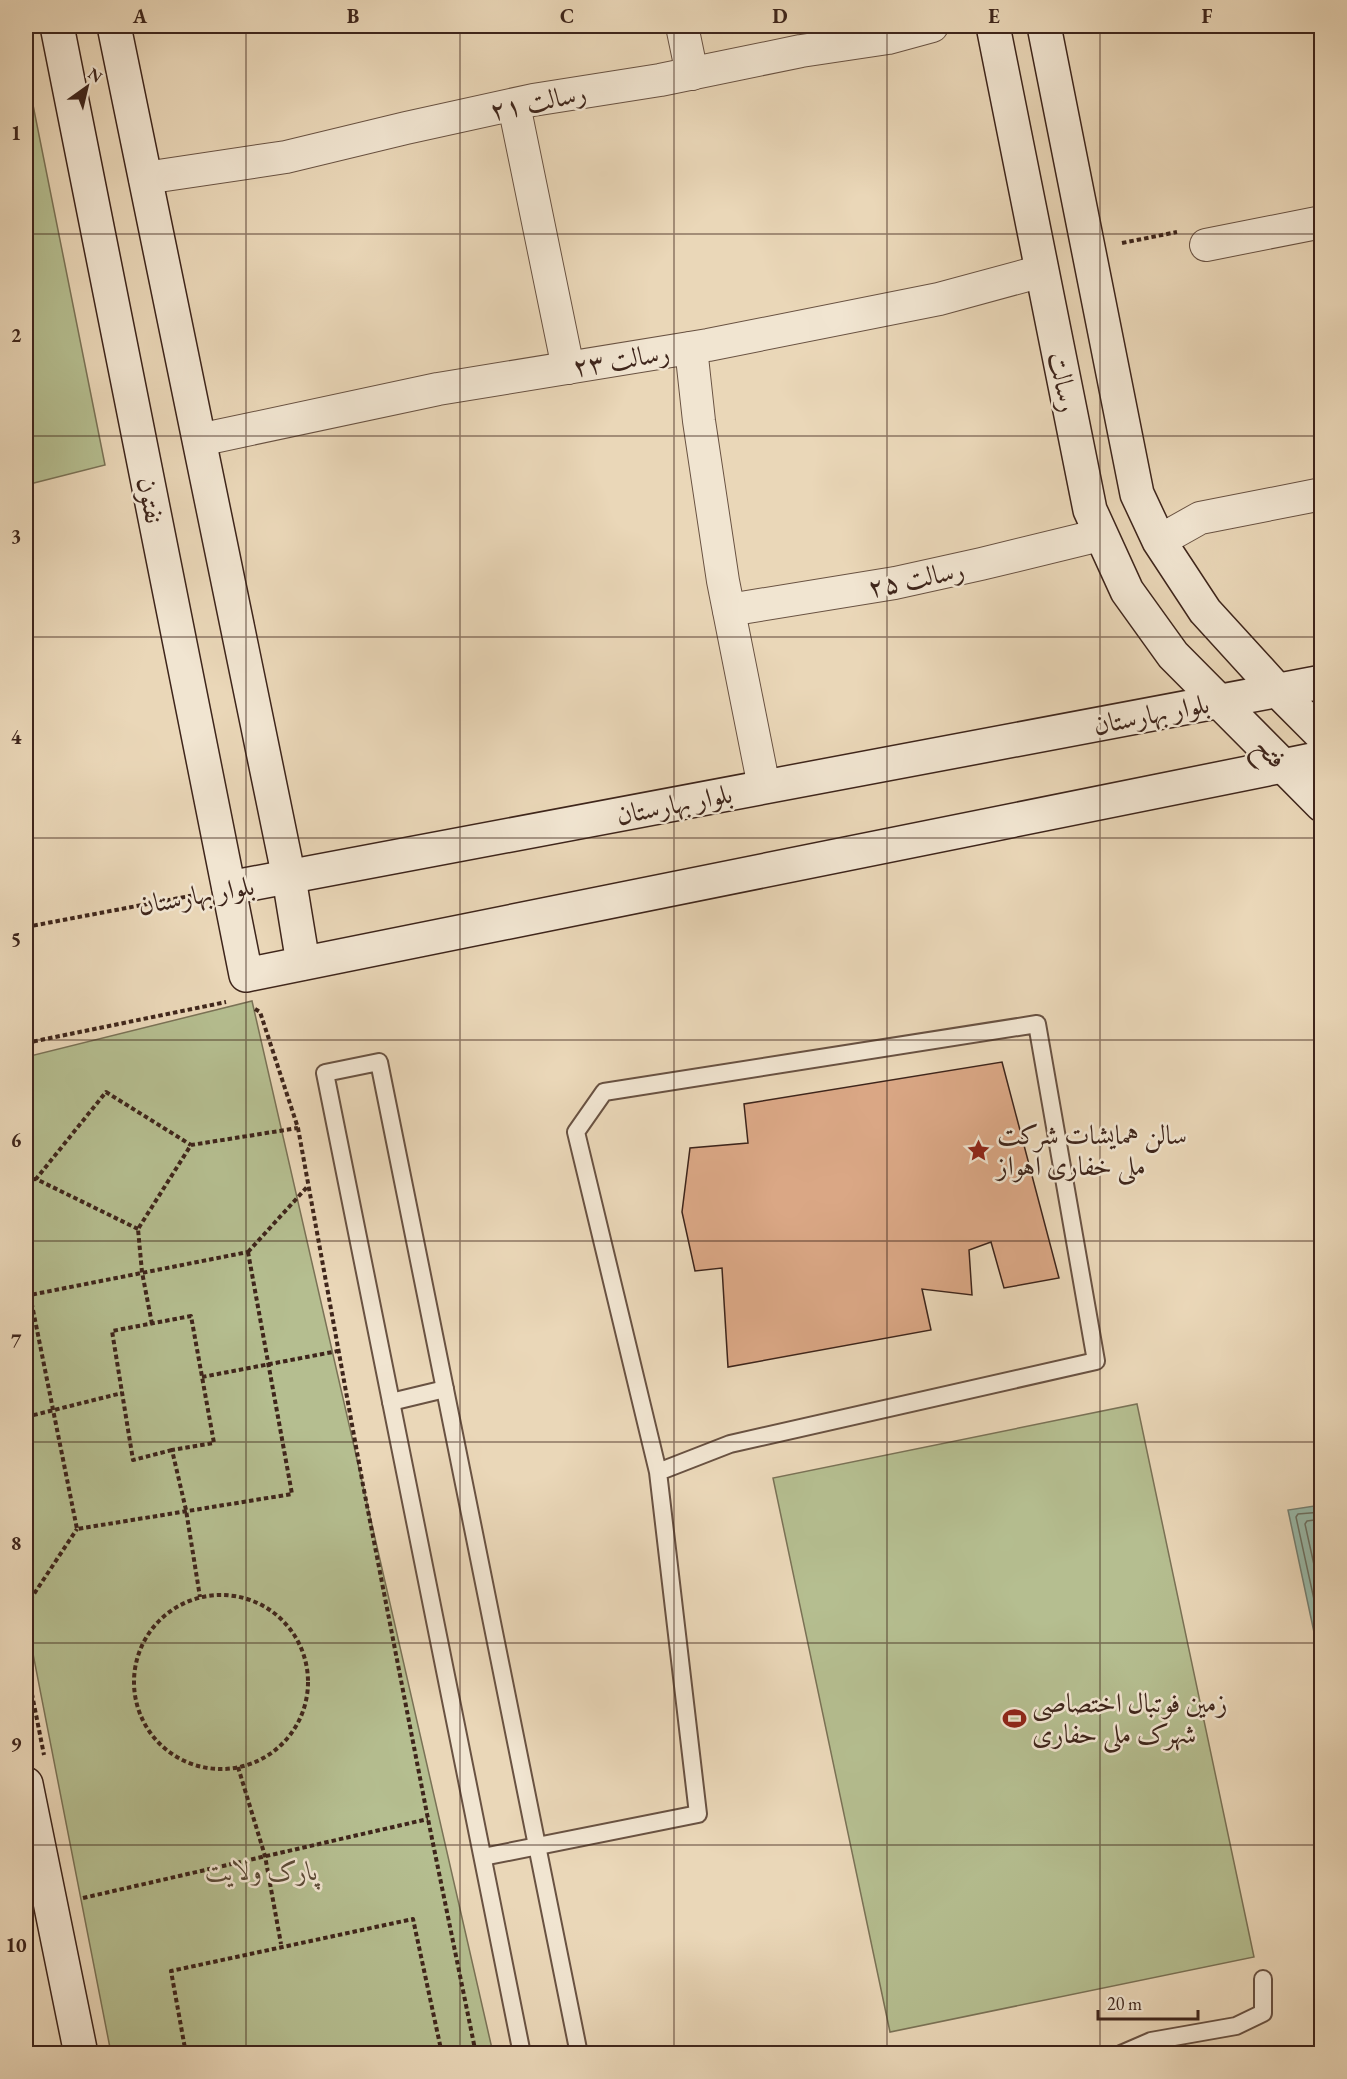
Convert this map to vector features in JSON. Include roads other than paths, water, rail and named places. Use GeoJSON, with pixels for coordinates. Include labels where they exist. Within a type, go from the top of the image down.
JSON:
{"type":"FeatureCollection","features":[{"type":"Feature","properties":{"kind":"street","name":"نفتون"},"geometry":{"type":"LineString","coordinates":[[57,26],[246,975],[303,963]]}},
{"type":"Feature","properties":{"kind":"street"},"geometry":{"type":"LineString","coordinates":[[114,26],[289,878],[303,963],[1322,758]]}},
{"type":"Feature","properties":{"kind":"street"},"geometry":{"type":"LineString","coordinates":[[682,26],[692,74]]}},
{"type":"Feature","properties":{"kind":"street","name":"رسالت ۲۱"},"geometry":{"type":"LineString","coordinates":[[145,178],[286,157],[514,105],[692,74],[801,51],[888,38],[932,26]]}},
{"type":"Feature","properties":{"kind":"street","name":"رسالت"},"geometry":{"type":"LineString","coordinates":[[993,26],[1090,510],[1126,591],[1173,655],[1220,700]]}},
{"type":"Feature","properties":{"kind":"street","name":"رسالت"},"geometry":{"type":"LineString","coordinates":[[1044,26],[1137,494],[1159,541],[1205,611],[1277,690]]}},
{"type":"Feature","properties":{"kind":"street"},"geometry":{"type":"LineString","coordinates":[[514,105],[568,368]]}},
{"type":"Feature","properties":{"kind":"street"},"geometry":{"type":"LineString","coordinates":[[1206,246],[1322,222]]}},
{"type":"Feature","properties":{"kind":"street","name":"رسالت ۲۳"},"geometry":{"type":"LineString","coordinates":[[200,440],[438,389],[691,348],[939,299],[1042,271]]}},
{"type":"Feature","properties":{"kind":"street"},"geometry":{"type":"LineString","coordinates":[[691,348],[711,502],[729,610],[764,787]]}},
{"type":"Feature","properties":{"kind":"street"},"geometry":{"type":"LineString","coordinates":[[1159,541],[1200,518],[1322,494]]}},
{"type":"Feature","properties":{"kind":"street","name":"رسالت ۲۵"},"geometry":{"type":"LineString","coordinates":[[729,610],[895,583],[1100,535]]}},
{"type":"Feature","properties":{"kind":"street","name":"بلوار بهارستان"},"geometry":{"type":"LineString","coordinates":[[229,888],[1322,682]]}},
{"type":"Feature","properties":{"kind":"street","name":"فتح"},"geometry":{"type":"LineString","coordinates":[[1277,690],[1322,735]]}},
{"type":"Feature","properties":{"kind":"street","name":"فتح"},"geometry":{"type":"LineString","coordinates":[[1220,700],[1322,804]]}},
{"type":"Feature","properties":{"kind":"street"},"geometry":{"type":"LineString","coordinates":[[26,1784],[33,1846],[81,2054]]}},
{"type":"Feature","properties":{"kind":"lane"},"geometry":{"type":"LineString","coordinates":[[483,1857],[698,1814],[658,1472],[576,1132],[604,1092],[1037,1024],[1096,1361],[730,1444],[658,1472]]}},
{"type":"Feature","properties":{"kind":"lane"},"geometry":{"type":"LineString","coordinates":[[522,2054],[325,1073],[379,1062],[579,2054]]}},
{"type":"Feature","properties":{"kind":"lane"},"geometry":{"type":"LineString","coordinates":[[391,1401],[445,1389]]}},
{"type":"Feature","properties":{"kind":"lane"},"geometry":{"type":"LineString","coordinates":[[1121,2054],[1151,2041],[1236,2026],[1263,2013],[1263,1979]]}},
{"type":"Feature","properties":{"kind":"water"},"geometry":{"type":"Polygon","coordinates":[[[1322,1506],[1321,1665],[1288,1510],[1322,1506]]]}},
{"type":"Feature","properties":{"kind":"place","name":"سالن همایشات شرکت ملی خفاری اهواز"},"geometry":{"type":"Point","coordinates":[979,1150]}},
{"type":"Feature","properties":{"kind":"place","name":"زمین فوتبال اختصاصی شهرک ملی حفاری"},"geometry":{"type":"Point","coordinates":[1014,1718]}},
{"type":"Feature","properties":{"kind":"park label","name":"پارک ولایت"},"geometry":{"type":"Point","coordinates":[262,1870]}}]}
